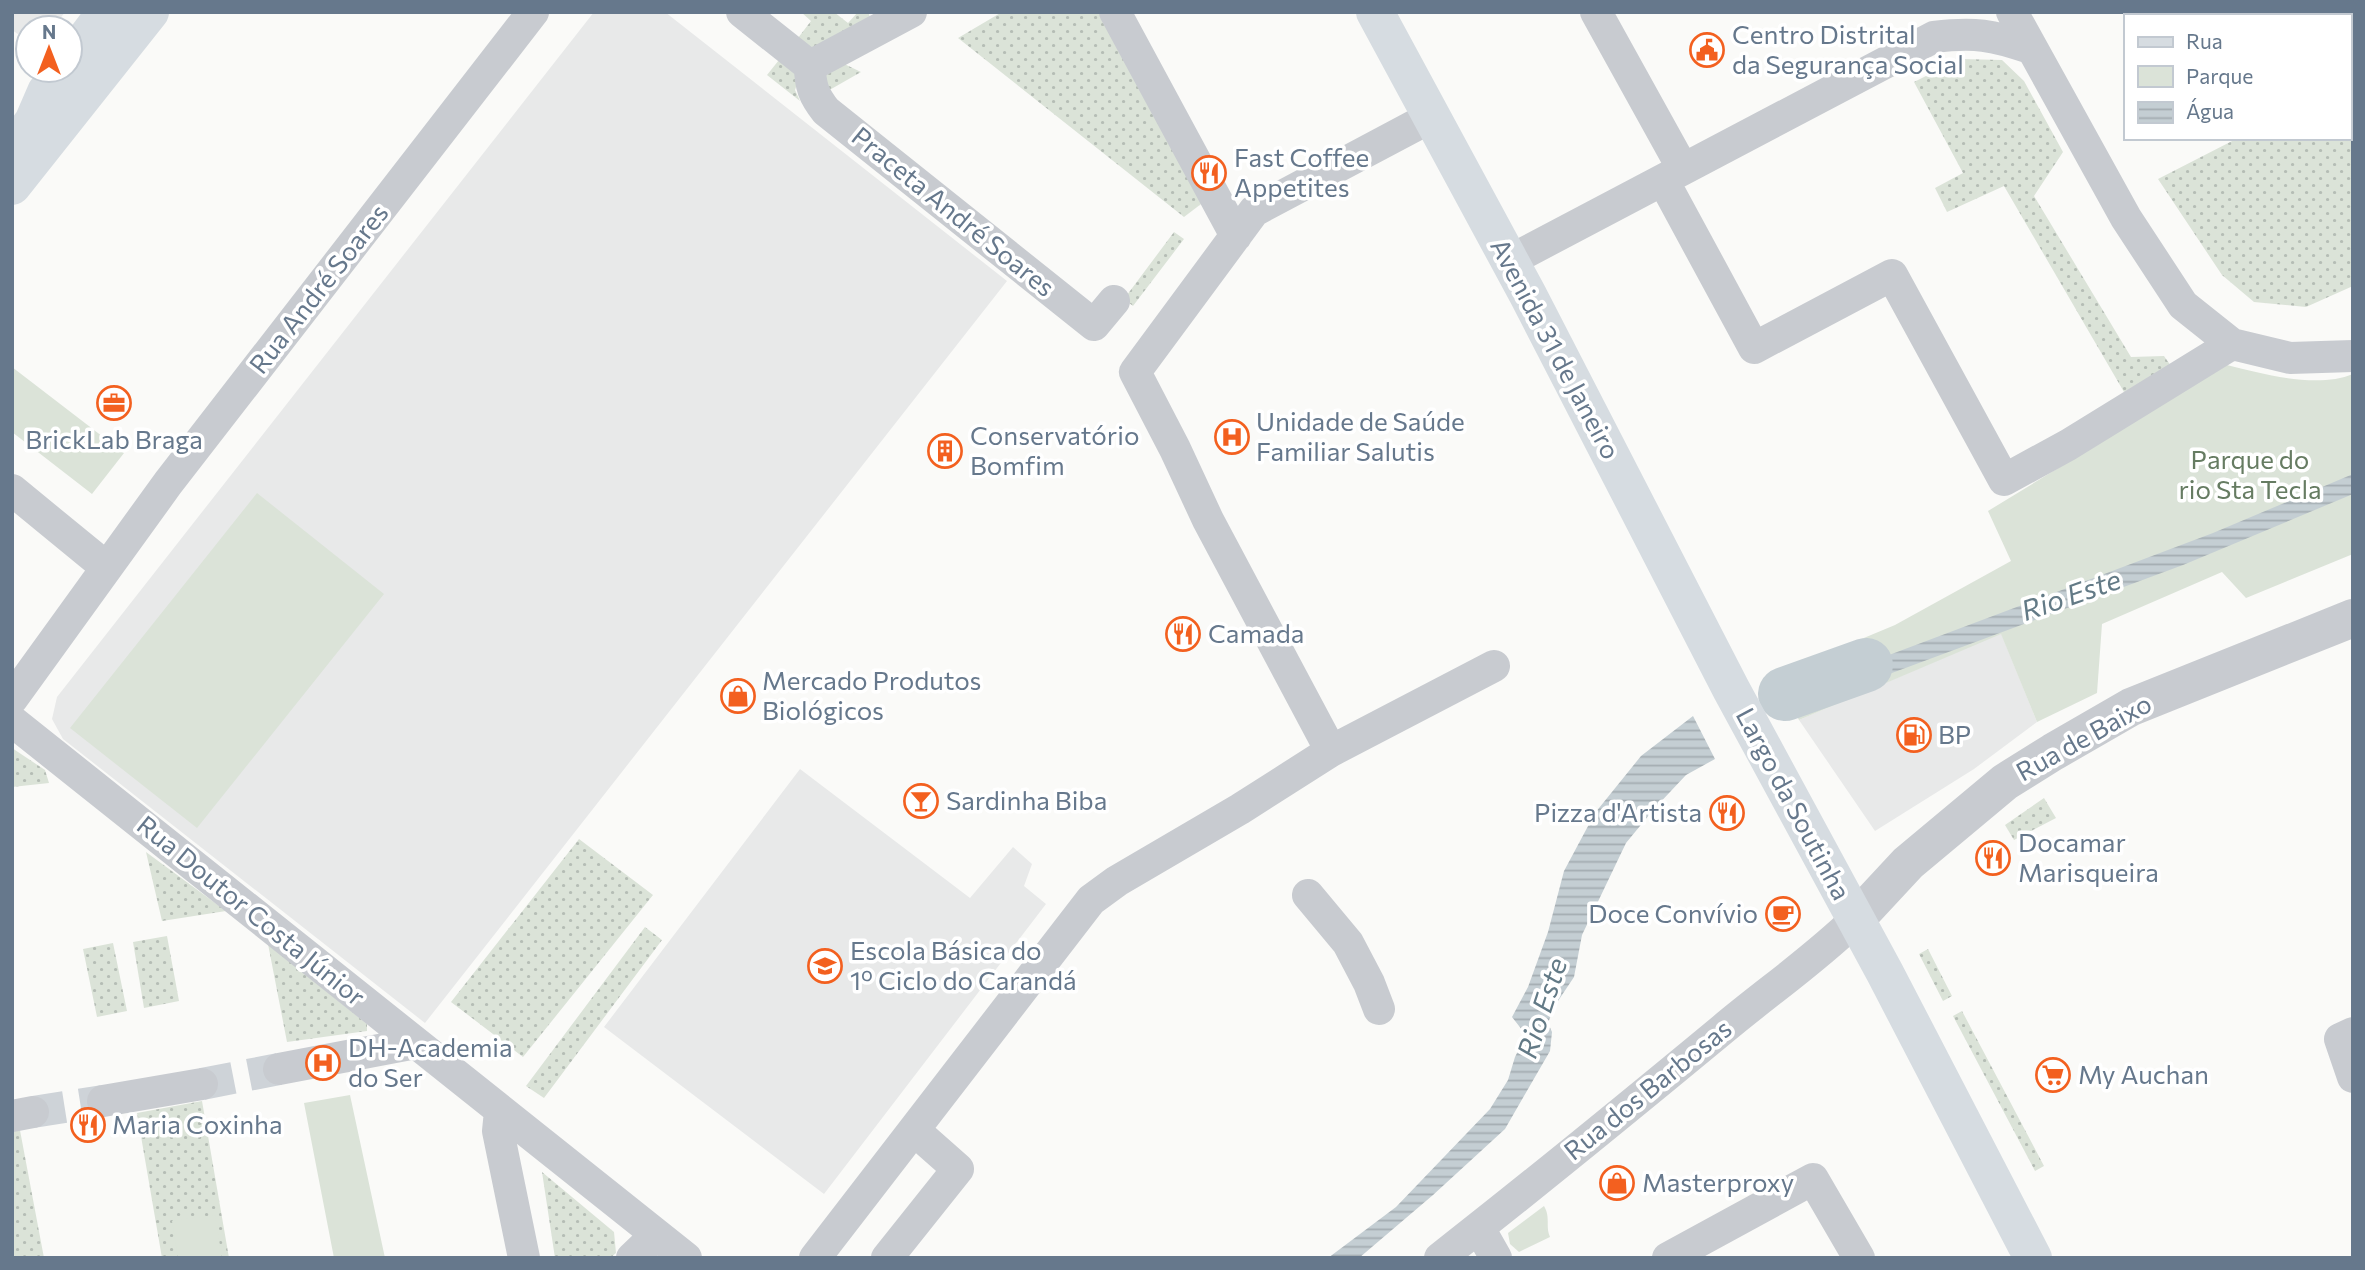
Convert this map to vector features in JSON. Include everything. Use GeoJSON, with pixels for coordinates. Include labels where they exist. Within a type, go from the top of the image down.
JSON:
{"type":"FeatureCollection","features":[{"type":"Feature","properties":{"kind":"main road"},"geometry":{"type":"LineString","coordinates":[[84,41],[106,12]]}},
{"type":"Feature","properties":{"kind":"main road"},"geometry":{"type":"LineString","coordinates":[[12,186],[150,12]]}},
{"type":"Feature","properties":{"kind":"main road","name":"Avenida 31 de Janeiro"},"geometry":{"type":"LineString","coordinates":[[1375,12],[1509,261],[1731,689]]}},
{"type":"Feature","properties":{"kind":"main road"},"geometry":{"type":"LineString","coordinates":[[12,118],[50,84]]}},
{"type":"Feature","properties":{"kind":"main road"},"geometry":{"type":"LineString","coordinates":[[12,150],[33,122],[52,84]]}},
{"type":"Feature","properties":{"kind":"main road","name":"Largo da Soutinha"},"geometry":{"type":"LineString","coordinates":[[1731,689],[1885,973],[2031,1257]]}},
{"type":"Feature","properties":{"kind":"street","name":"Rua André Soares"},"geometry":{"type":"LineString","coordinates":[[12,699],[168,482],[533,12]]}},
{"type":"Feature","properties":{"kind":"street"},"geometry":{"type":"LineString","coordinates":[[741,12],[810,66],[911,12]]}},
{"type":"Feature","properties":{"kind":"street"},"geometry":{"type":"LineString","coordinates":[[1115,12],[1236,236]]}},
{"type":"Feature","properties":{"kind":"street"},"geometry":{"type":"LineString","coordinates":[[1597,12],[1754,348],[1892,275],[2004,480],[2068,445],[2232,344]]}},
{"type":"Feature","properties":{"kind":"street"},"geometry":{"type":"LineString","coordinates":[[1509,261],[1934,37],[1957,12]]}},
{"type":"Feature","properties":{"kind":"street"},"geometry":{"type":"LineString","coordinates":[[2012,12],[2126,218],[2183,305],[2232,344],[2290,358],[2353,356]]}},
{"type":"Feature","properties":{"kind":"street"},"geometry":{"type":"LineString","coordinates":[[1934,37],[1966,33],[2001,38],[2030,48]]}},
{"type":"Feature","properties":{"kind":"street","name":"Praceta André Soares"},"geometry":{"type":"LineString","coordinates":[[810,66],[810,83],[815,97],[827,111],[1094,325],[1114,301]]}},
{"type":"Feature","properties":{"kind":"street"},"geometry":{"type":"LineString","coordinates":[[1331,751],[1208,520],[1135,372],[1254,211],[1431,117]]}},
{"type":"Feature","properties":{"kind":"street"},"geometry":{"type":"LineString","coordinates":[[12,490],[106,567]]}},
{"type":"Feature","properties":{"kind":"street","name":"Rua de Baixo"},"geometry":{"type":"LineString","coordinates":[[1855,919],[1919,854],[2005,782],[2053,752],[2131,707],[2353,618]]}},
{"type":"Feature","properties":{"kind":"street"},"geometry":{"type":"LineString","coordinates":[[816,1258],[1091,900],[1117,881],[1331,751],[1493,666]]}},
{"type":"Feature","properties":{"kind":"street","name":"Rua Doutor Costa Júnior"},"geometry":{"type":"LineString","coordinates":[[12,721],[686,1258]]}},
{"type":"Feature","properties":{"kind":"street"},"geometry":{"type":"LineString","coordinates":[[1308,895],[1348,943],[1379,1009]]}},
{"type":"Feature","properties":{"kind":"street","name":"Rua dos Barbosas"},"geometry":{"type":"LineString","coordinates":[[1440,1258],[1822,951],[1855,919]]}},
{"type":"Feature","properties":{"kind":"street"},"geometry":{"type":"LineString","coordinates":[[2353,1033],[2340,1040],[2353,1077]]}},
{"type":"Feature","properties":{"kind":"street"},"geometry":{"type":"LineString","coordinates":[[279,1069],[416,1043]]}},
{"type":"Feature","properties":{"kind":"street"},"geometry":{"type":"LineString","coordinates":[[103,1101],[202,1084]]}},
{"type":"Feature","properties":{"kind":"street"},"geometry":{"type":"LineString","coordinates":[[500,1111],[498,1131],[524,1258]]}},
{"type":"Feature","properties":{"kind":"street"},"geometry":{"type":"LineString","coordinates":[[887,1258],[958,1169],[915,1130]]}},
{"type":"Feature","properties":{"kind":"street"},"geometry":{"type":"LineString","coordinates":[[1668,1258],[1813,1179],[1859,1258]]}},
{"type":"Feature","properties":{"kind":"street"},"geometry":{"type":"LineString","coordinates":[[1479,1228],[1496,1258]]}},
{"type":"Feature","properties":{"kind":"street"},"geometry":{"type":"LineString","coordinates":[[632,1258],[656,1235]]}},
{"type":"Feature","properties":{"kind":"shaded area"},"geometry":{"type":"Polygon","coordinates":[[[12,12],[65,12],[14,14],[14,31],[12,12]]]}},
{"type":"Feature","properties":{"kind":"shaded area"},"geometry":{"type":"Polygon","coordinates":[[[594,12],[665,12],[1007,281],[425,1023],[63,739],[52,719],[57,697],[594,12]]]}},
{"type":"Feature","properties":{"kind":"shaded area","name":"BP"},"geometry":{"type":"Polygon","coordinates":[[[2001,633],[2037,722],[1974,769],[1875,831],[1799,720],[2001,633]]]}},
{"type":"Feature","properties":{"kind":"shaded area","name":"Escola Básica do 1º Ciclo do Carandá"},"geometry":{"type":"Polygon","coordinates":[[[800,769],[970,898],[1013,847],[1032,864],[1024,886],[1046,904],[824,1194],[604,1027],[800,769]]]}},
{"type":"Feature","properties":{"kind":"green space"},"geometry":{"type":"Polygon","coordinates":[[[801,12],[834,12],[848,23],[858,12],[868,12],[872,22],[819,55],[798,38],[811,21],[801,12]]]}},
{"type":"Feature","properties":{"kind":"green space"},"geometry":{"type":"Polygon","coordinates":[[[1002,12],[1105,12],[1205,201],[1184,217],[958,38],[1002,12]]]}},
{"type":"Feature","properties":{"kind":"green space"},"geometry":{"type":"Polygon","coordinates":[[[1960,59],[2002,60],[2024,81],[2063,152],[2034,196],[2131,357],[2164,356],[2171,366],[2124,392],[2004,186],[1947,212],[1935,188],[1963,173],[1914,82],[1960,59]]]}},
{"type":"Feature","properties":{"kind":"green space"},"geometry":{"type":"Polygon","coordinates":[[[779,60],[800,75],[795,90],[800,101],[767,75],[779,60]]]}},
{"type":"Feature","properties":{"kind":"green space"},"geometry":{"type":"Polygon","coordinates":[[[838,61],[861,72],[826,92],[826,69],[838,61]]]}},
{"type":"Feature","properties":{"kind":"green space"},"geometry":{"type":"Polygon","coordinates":[[[2351,80],[2353,286],[2306,307],[2254,302],[2222,275],[2158,179],[2234,140],[2351,140],[2351,80]]]}},
{"type":"Feature","properties":{"kind":"green space"},"geometry":{"type":"Polygon","coordinates":[[[1174,232],[1184,239],[1133,306],[1124,299],[1174,232]]]}},
{"type":"Feature","properties":{"kind":"green space","name":"Parque do rio Sta Tecla"},"geometry":{"type":"Polygon","coordinates":[[[2227,365],[2273,376],[2307,380],[2339,378],[2353,374],[2353,554],[2246,598],[2222,572],[2102,624],[2097,693],[2037,722],[2001,634],[1799,720],[1775,675],[1895,625],[2011,561],[1988,511],[2227,365]]]}},
{"type":"Feature","properties":{"kind":"green space"},"geometry":{"type":"Polygon","coordinates":[[[12,367],[124,453],[92,494],[12,432],[12,367]]]}},
{"type":"Feature","properties":{"kind":"green space"},"geometry":{"type":"Polygon","coordinates":[[[257,493],[384,594],[197,828],[70,728],[257,493]]]}},
{"type":"Feature","properties":{"kind":"green space"},"geometry":{"type":"Polygon","coordinates":[[[12,748],[45,770],[49,783],[12,787],[12,748]]]}},
{"type":"Feature","properties":{"kind":"green space"},"geometry":{"type":"Polygon","coordinates":[[[2044,798],[2056,818],[2014,840],[2005,825],[2044,798]]]}},
{"type":"Feature","properties":{"kind":"green space"},"geometry":{"type":"Polygon","coordinates":[[[579,839],[653,895],[523,1057],[451,1002],[579,839]]]}},
{"type":"Feature","properties":{"kind":"green space"},"geometry":{"type":"Polygon","coordinates":[[[146,852],[226,911],[162,921],[146,852]]]}},
{"type":"Feature","properties":{"kind":"green space"},"geometry":{"type":"Polygon","coordinates":[[[645,927],[662,940],[544,1098],[526,1086],[645,927]]]}},
{"type":"Feature","properties":{"kind":"green space"},"geometry":{"type":"Polygon","coordinates":[[[167,936],[179,1001],[144,1008],[133,942],[167,936]]]}},
{"type":"Feature","properties":{"kind":"green space"},"geometry":{"type":"Polygon","coordinates":[[[113,943],[127,1011],[97,1017],[83,949],[113,943]]]}},
{"type":"Feature","properties":{"kind":"green space"},"geometry":{"type":"Polygon","coordinates":[[[268,944],[367,1024],[367,1031],[287,1042],[268,944]]]}},
{"type":"Feature","properties":{"kind":"green space"},"geometry":{"type":"Polygon","coordinates":[[[1928,949],[1952,996],[1943,1001],[1919,954],[1928,949]]]}},
{"type":"Feature","properties":{"kind":"green space"},"geometry":{"type":"Polygon","coordinates":[[[1962,1011],[2044,1166],[2035,1171],[1953,1016],[1962,1011]]]}},
{"type":"Feature","properties":{"kind":"green space"},"geometry":{"type":"Polygon","coordinates":[[[350,1095],[385,1258],[334,1258],[304,1103],[350,1095]]]}},
{"type":"Feature","properties":{"kind":"green space"},"geometry":{"type":"Polygon","coordinates":[[[202,1101],[229,1258],[162,1258],[137,1113],[202,1101]]]}},
{"type":"Feature","properties":{"kind":"green space"},"geometry":{"type":"Polygon","coordinates":[[[19,1125],[44,1258],[12,1258],[12,1126],[19,1125]]]}},
{"type":"Feature","properties":{"kind":"green space"},"geometry":{"type":"Polygon","coordinates":[[[542,1172],[614,1232],[616,1253],[610,1258],[555,1258],[542,1172]]]}},
{"type":"Feature","properties":{"kind":"green space"},"geometry":{"type":"Polygon","coordinates":[[[1544,1206],[1550,1237],[1519,1252],[1510,1244],[1508,1233],[1544,1206]]]}},
{"type":"Feature","properties":{"kind":"green space"},"geometry":{"type":"Polygon","coordinates":[[[215,1215],[222,1258],[178,1258],[172,1221],[215,1215]]]}},
{"type":"Feature","properties":{"kind":"water"},"geometry":{"type":"Polygon","coordinates":[[[2353,474],[2353,494],[2183,565],[1803,706],[1796,690],[2213,533],[2353,474]]]}},
{"type":"Feature","properties":{"kind":"water","name":"Rio Este"},"geometry":{"type":"Polygon","coordinates":[[[1693,716],[1715,759],[1686,775],[1626,843],[1582,935],[1574,977],[1554,1007],[1548,1023],[1552,1032],[1550,1051],[1505,1129],[1359,1258],[1328,1258],[1396,1207],[1490,1109],[1508,1080],[1526,1035],[1512,1017],[1528,987],[1548,932],[1564,871],[1595,813],[1641,756],[1693,716]]]}},
{"type":"Feature","properties":{"kind":"waterway","name":"Rio Este"},"geometry":{"type":"LineString","coordinates":[[1785,694],[1866,665]]}},
{"type":"Feature","properties":{"kind":"tunnel"},"geometry":{"type":"LineString","coordinates":[[202,1084],[279,1069]]}},
{"type":"Feature","properties":{"kind":"tunnel"},"geometry":{"type":"LineString","coordinates":[[33,1112],[103,1101]]}},
{"type":"Feature","properties":{"kind":"place","name":"Centro Distrital da Segurança Social"},"geometry":{"type":"Point","coordinates":[1707,50]}},
{"type":"Feature","properties":{"kind":"place","name":"Fast Coffee Appetites"},"geometry":{"type":"Point","coordinates":[1209,173]}},
{"type":"Feature","properties":{"kind":"place","name":"BrickLab Braga"},"geometry":{"type":"Point","coordinates":[114,403]}},
{"type":"Feature","properties":{"kind":"place","name":"Unidade de Saúde Familiar Salutis"},"geometry":{"type":"Point","coordinates":[1232,437]}},
{"type":"Feature","properties":{"kind":"place","name":"Conservatório Bomfim"},"geometry":{"type":"Point","coordinates":[945,451]}},
{"type":"Feature","properties":{"kind":"place","name":"Camada"},"geometry":{"type":"Point","coordinates":[1183,634]}},
{"type":"Feature","properties":{"kind":"place","name":"Mercado Produtos Biológicos"},"geometry":{"type":"Point","coordinates":[738,696]}},
{"type":"Feature","properties":{"kind":"place","name":"BP"},"geometry":{"type":"Point","coordinates":[1914,735]}},
{"type":"Feature","properties":{"kind":"place","name":"Sardinha Biba"},"geometry":{"type":"Point","coordinates":[921,801]}},
{"type":"Feature","properties":{"kind":"place","name":"Pizza d'Artista"},"geometry":{"type":"Point","coordinates":[1727,813]}},
{"type":"Feature","properties":{"kind":"place","name":"Docamar Marisqueira"},"geometry":{"type":"Point","coordinates":[1993,858]}},
{"type":"Feature","properties":{"kind":"place","name":"Doce Convívio"},"geometry":{"type":"Point","coordinates":[1783,914]}},
{"type":"Feature","properties":{"kind":"place","name":"Escola Básica do 1º Ciclo do Carandá"},"geometry":{"type":"Point","coordinates":[825,966]}},
{"type":"Feature","properties":{"kind":"place","name":"DH-Academia do Ser"},"geometry":{"type":"Point","coordinates":[323,1063]}},
{"type":"Feature","properties":{"kind":"place","name":"My Auchan"},"geometry":{"type":"Point","coordinates":[2053,1075]}},
{"type":"Feature","properties":{"kind":"place","name":"Maria Coxinha"},"geometry":{"type":"Point","coordinates":[88,1125]}},
{"type":"Feature","properties":{"kind":"place","name":"Masterproxy"},"geometry":{"type":"Point","coordinates":[1617,1183]}}]}
